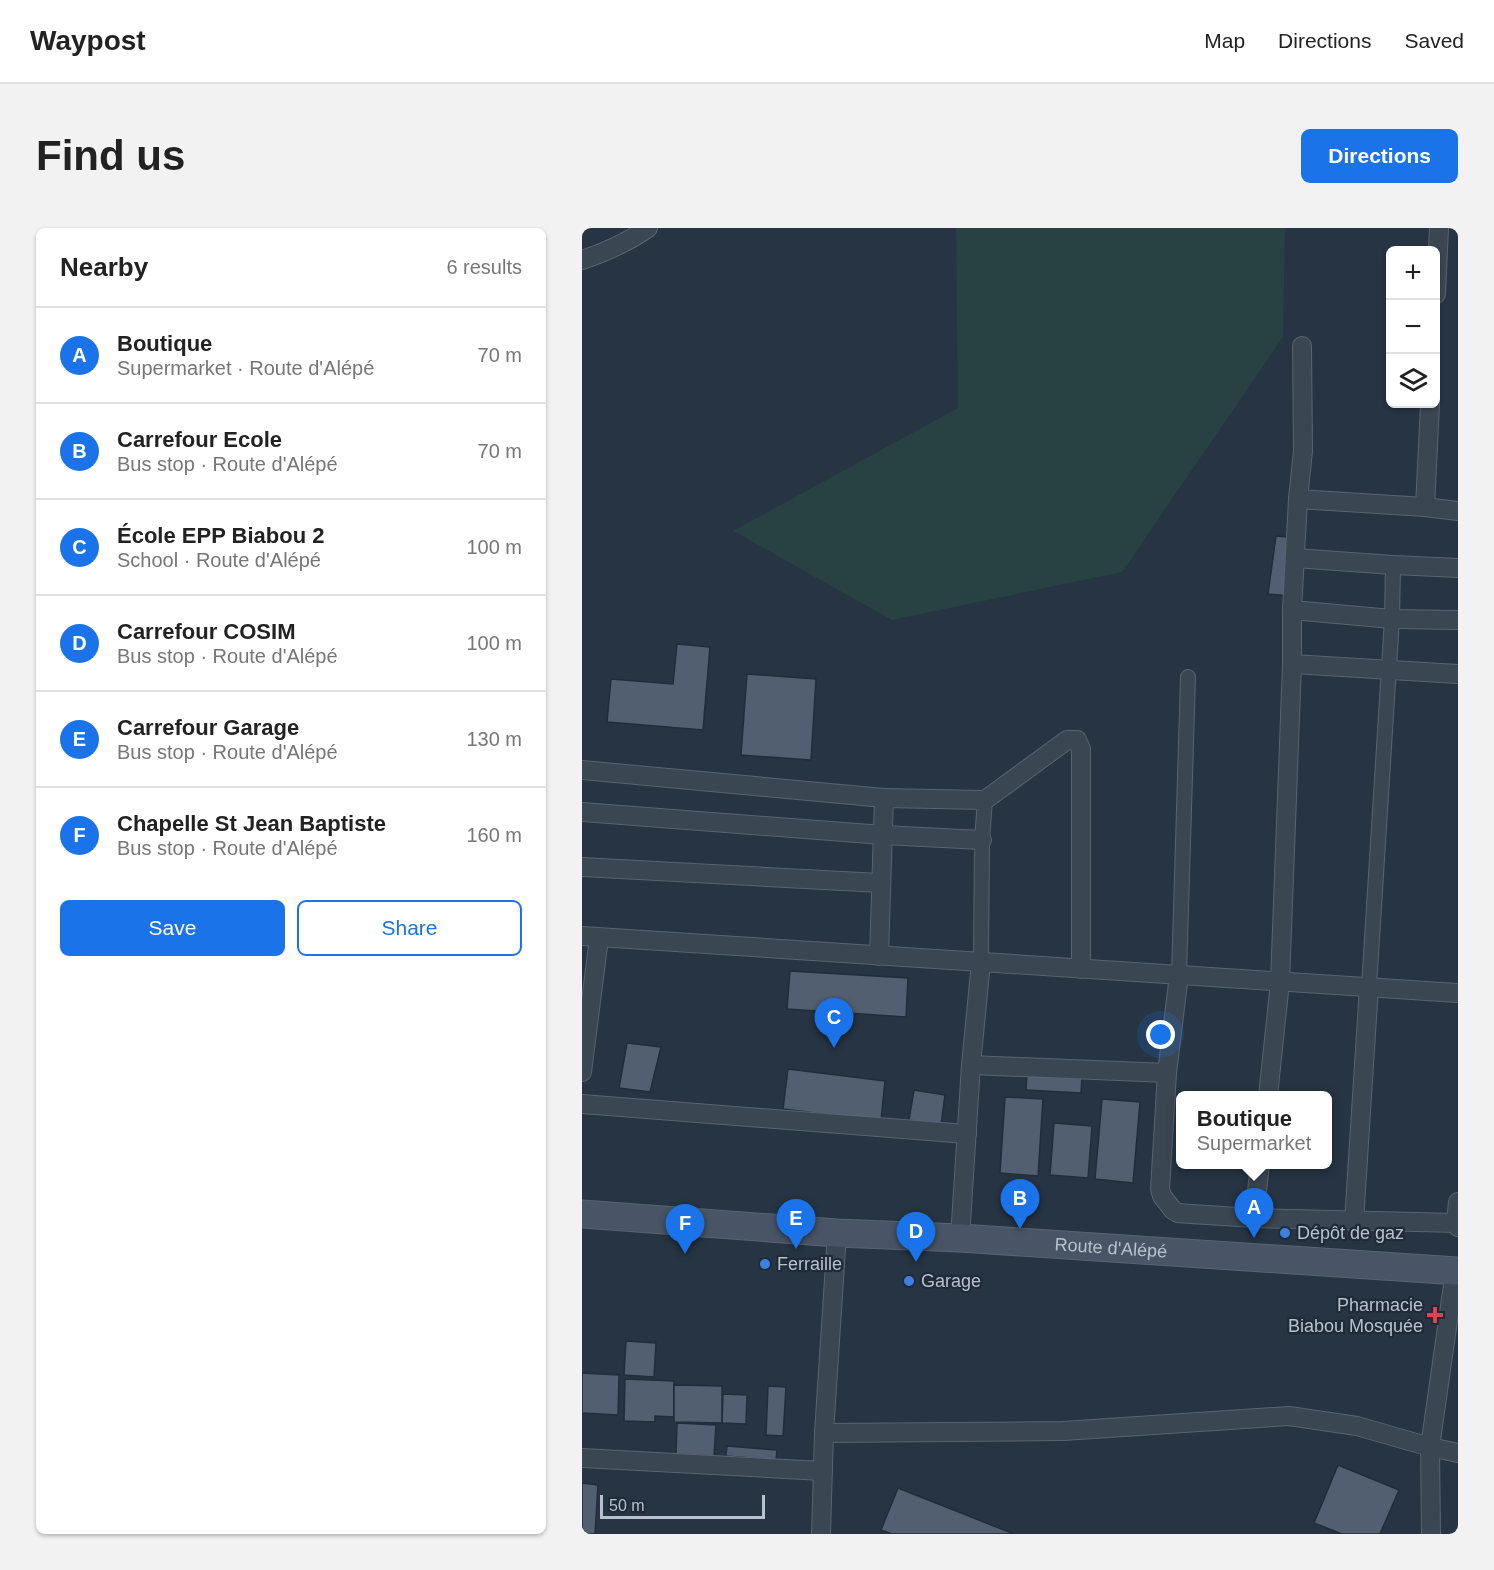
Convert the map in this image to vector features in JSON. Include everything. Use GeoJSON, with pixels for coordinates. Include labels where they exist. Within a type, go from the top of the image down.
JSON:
{"type":"FeatureCollection","features":[{"type":"Feature","properties":{"kind":"main road","name":"Route d'Alépé"},"geometry":{"type":"LineString","coordinates":[[582,1214],[837,1233],[960,1238],[1456,1271]]}},
{"type":"Feature","properties":{"kind":"street"},"geometry":{"type":"LineString","coordinates":[[582,260],[618,246],[648,228]]}},
{"type":"Feature","properties":{"kind":"street"},"geometry":{"type":"LineString","coordinates":[[1438,246],[1439,228]]}},
{"type":"Feature","properties":{"kind":"street"},"geometry":{"type":"LineString","coordinates":[[1268,1091],[1280,982],[1292,610],[1303,451],[1302,346]]}},
{"type":"Feature","properties":{"kind":"street"},"geometry":{"type":"LineString","coordinates":[[1425,507],[1430,408]]}},
{"type":"Feature","properties":{"kind":"street"},"geometry":{"type":"LineString","coordinates":[[1298,499],[1425,507],[1458,512]]}},
{"type":"Feature","properties":{"kind":"street"},"geometry":{"type":"LineString","coordinates":[[1295,558],[1458,568]]}},
{"type":"Feature","properties":{"kind":"street"},"geometry":{"type":"LineString","coordinates":[[1354,1221],[1392,619],[1393,565]]}},
{"type":"Feature","properties":{"kind":"street"},"geometry":{"type":"LineString","coordinates":[[1292,610],[1392,619],[1458,620]]}},
{"type":"Feature","properties":{"kind":"street"},"geometry":{"type":"LineString","coordinates":[[1292,664],[1458,674]]}},
{"type":"Feature","properties":{"kind":"street"},"geometry":{"type":"LineString","coordinates":[[1188,677],[1179,975],[1167,1073],[1160,1189],[1162,1196],[1167,1204],[1178,1213],[1254,1218],[1457,1224],[1458,1202]]}},
{"type":"Feature","properties":{"kind":"street"},"geometry":{"type":"LineString","coordinates":[[582,770],[884,798],[986,800],[1067,740],[1077,740],[1081,749],[1081,969]]}},
{"type":"Feature","properties":{"kind":"street"},"geometry":{"type":"LineString","coordinates":[[879,956],[884,798]]}},
{"type":"Feature","properties":{"kind":"street"},"geometry":{"type":"LineString","coordinates":[[960,1238],[971,1065],[981,962],[982,840],[986,800]]}},
{"type":"Feature","properties":{"kind":"street"},"geometry":{"type":"LineString","coordinates":[[582,812],[883,835],[982,840]]}},
{"type":"Feature","properties":{"kind":"street"},"geometry":{"type":"LineString","coordinates":[[582,867],[880,883]]}},
{"type":"Feature","properties":{"kind":"street"},"geometry":{"type":"LineString","coordinates":[[582,1072],[591,937],[1458,993]]}},
{"type":"Feature","properties":{"kind":"street"},"geometry":{"type":"LineString","coordinates":[[971,1065],[1167,1073]]}},
{"type":"Feature","properties":{"kind":"street"},"geometry":{"type":"LineString","coordinates":[[582,1104],[967,1134]]}},
{"type":"Feature","properties":{"kind":"street"},"geometry":{"type":"LineString","coordinates":[[1254,1218],[1259,1169]]}},
{"type":"Feature","properties":{"kind":"street"},"geometry":{"type":"LineString","coordinates":[[821,1534],[824,1433],[837,1233]]}},
{"type":"Feature","properties":{"kind":"street"},"geometry":{"type":"LineString","coordinates":[[1431,1534],[1430,1447],[1456,1271]]}},
{"type":"Feature","properties":{"kind":"street"},"geometry":{"type":"LineString","coordinates":[[824,1433],[1063,1431],[1289,1416],[1357,1426],[1458,1453]]}},
{"type":"Feature","properties":{"kind":"street"},"geometry":{"type":"LineString","coordinates":[[582,1458],[823,1471]]}},
{"type":"Feature","properties":{"kind":"green space"},"geometry":{"type":"Polygon","coordinates":[[[956,228],[1285,228],[1283,337],[1122,572],[892,620],[733,531],[958,408],[956,228]]]}},
{"type":"Feature","properties":{"kind":"building"},"geometry":{"type":"Polygon","coordinates":[[[1276,536],[1300,538],[1293,596],[1268,594],[1276,536]]]}},
{"type":"Feature","properties":{"kind":"building"},"geometry":{"type":"Polygon","coordinates":[[[677,644],[710,647],[703,730],[607,722],[611,679],[673,684],[677,644]]]}},
{"type":"Feature","properties":{"kind":"building"},"geometry":{"type":"Polygon","coordinates":[[[747,674],[816,679],[811,760],[741,755],[747,674]]]}},
{"type":"Feature","properties":{"kind":"building"},"geometry":{"type":"Polygon","coordinates":[[[790,971],[908,978],[906,1017],[787,1009],[790,971]]]}},
{"type":"Feature","properties":{"kind":"building"},"geometry":{"type":"Polygon","coordinates":[[[627,1043],[661,1047],[650,1092],[619,1088],[627,1043]]]}},
{"type":"Feature","properties":{"kind":"building"},"geometry":{"type":"Polygon","coordinates":[[[788,1069],[885,1081],[881,1121],[783,1109],[788,1069]]]}},
{"type":"Feature","properties":{"kind":"building"},"geometry":{"type":"Polygon","coordinates":[[[1027,1074],[1082,1077],[1081,1093],[1026,1090],[1027,1074]]]}},
{"type":"Feature","properties":{"kind":"building"},"geometry":{"type":"Polygon","coordinates":[[[914,1090],[945,1095],[941,1125],[909,1120],[914,1090]]]}},
{"type":"Feature","properties":{"kind":"building"},"geometry":{"type":"Polygon","coordinates":[[[1005,1097],[1043,1099],[1038,1176],[1000,1173],[1005,1097]]]}},
{"type":"Feature","properties":{"kind":"building"},"geometry":{"type":"Polygon","coordinates":[[[1102,1099],[1140,1102],[1133,1183],[1095,1179],[1102,1099]]]}},
{"type":"Feature","properties":{"kind":"building"},"geometry":{"type":"Polygon","coordinates":[[[1054,1123],[1092,1126],[1088,1178],[1050,1175],[1054,1123]]]}},
{"type":"Feature","properties":{"kind":"building"},"geometry":{"type":"Polygon","coordinates":[[[626,1341],[656,1343],[654,1377],[624,1375],[626,1341]]]}},
{"type":"Feature","properties":{"kind":"building"},"geometry":{"type":"Polygon","coordinates":[[[582,1373],[619,1375],[618,1415],[582,1413],[582,1373]]]}},
{"type":"Feature","properties":{"kind":"building"},"geometry":{"type":"Polygon","coordinates":[[[625,1379],[674,1381],[674,1417],[655,1416],[655,1422],[624,1421],[625,1379]]]}},
{"type":"Feature","properties":{"kind":"building"},"geometry":{"type":"Polygon","coordinates":[[[674,1385],[722,1386],[722,1423],[674,1422],[674,1385]]]}},
{"type":"Feature","properties":{"kind":"building"},"geometry":{"type":"Polygon","coordinates":[[[768,1386],[786,1387],[783,1436],[766,1435],[768,1386]]]}},
{"type":"Feature","properties":{"kind":"building"},"geometry":{"type":"Polygon","coordinates":[[[723,1394],[747,1395],[746,1424],[722,1423],[723,1394]]]}},
{"type":"Feature","properties":{"kind":"building"},"geometry":{"type":"Polygon","coordinates":[[[677,1423],[716,1425],[714,1456],[676,1454],[677,1423]]]}},
{"type":"Feature","properties":{"kind":"building"},"geometry":{"type":"Polygon","coordinates":[[[727,1446],[777,1450],[776,1460],[726,1456],[727,1446]]]}},
{"type":"Feature","properties":{"kind":"building"},"geometry":{"type":"Polygon","coordinates":[[[1338,1465],[1399,1490],[1380,1534],[1342,1534],[1314,1523],[1338,1465]]]}},
{"type":"Feature","properties":{"kind":"building"},"geometry":{"type":"Polygon","coordinates":[[[582,1483],[598,1485],[595,1534],[582,1534],[582,1483]]]}},
{"type":"Feature","properties":{"kind":"building"},"geometry":{"type":"Polygon","coordinates":[[[898,1488],[1014,1534],[892,1534],[881,1530],[898,1488]]]}},
{"type":"Feature","properties":{"kind":"place","name":"École EPP Biabou 2"},"geometry":{"type":"Point","coordinates":[834,1048]}},
{"type":"Feature","properties":{"kind":"place","name":"Carrefour Ecole"},"geometry":{"type":"Point","coordinates":[1020,1229]}},
{"type":"Feature","properties":{"kind":"place","name":"Dépôt de gaz"},"geometry":{"type":"Point","coordinates":[1285,1233]}},
{"type":"Feature","properties":{"kind":"place","name":"Boutique"},"geometry":{"type":"Point","coordinates":[1254,1238]}},
{"type":"Feature","properties":{"kind":"place","name":"Carrefour Garage"},"geometry":{"type":"Point","coordinates":[796,1249]}},
{"type":"Feature","properties":{"kind":"place","name":"Chapelle St Jean Baptiste"},"geometry":{"type":"Point","coordinates":[685,1254]}},
{"type":"Feature","properties":{"kind":"place","name":"Carrefour COSIM"},"geometry":{"type":"Point","coordinates":[916,1262]}},
{"type":"Feature","properties":{"kind":"place","name":"Ferraille"},"geometry":{"type":"Point","coordinates":[765,1264]}},
{"type":"Feature","properties":{"kind":"place","name":"Garage"},"geometry":{"type":"Point","coordinates":[909,1281]}},
{"type":"Feature","properties":{"kind":"place","name":"Pharmacie Biabou Mosquée"},"geometry":{"type":"Point","coordinates":[1435,1315]}}]}
